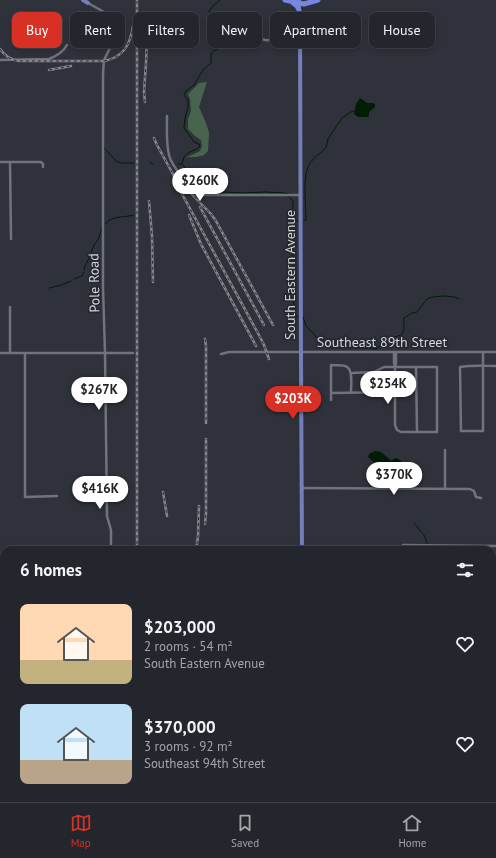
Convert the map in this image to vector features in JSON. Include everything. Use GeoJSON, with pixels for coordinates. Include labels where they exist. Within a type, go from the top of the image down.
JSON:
{"type":"FeatureCollection","features":[{"type":"Feature","properties":{"kind":"highway"},"geometry":{"type":"LineString","coordinates":[[285,0],[292,2],[299,10]]}},
{"type":"Feature","properties":{"kind":"highway"},"geometry":{"type":"LineString","coordinates":[[292,2],[300,1],[306,3],[318,0]]}},
{"type":"Feature","properties":{"kind":"main road"},"geometry":{"type":"LineString","coordinates":[[83,0],[88,3]]}},
{"type":"Feature","properties":{"kind":"main road","name":"South Eastern Avenue"},"geometry":{"type":"LineString","coordinates":[[299,10],[300,1]]}},
{"type":"Feature","properties":{"kind":"main road","name":"South Eastern Avenue"},"geometry":{"type":"LineString","coordinates":[[300,1],[301,12]]}},
{"type":"Feature","properties":{"kind":"main road","name":"South Eastern Avenue"},"geometry":{"type":"LineString","coordinates":[[300,48],[302,546]]}},
{"type":"Feature","properties":{"kind":"street","name":"Pole Road"},"geometry":{"type":"LineString","coordinates":[[88,3],[111,16],[117,23],[115,38],[105,59],[104,68],[104,289],[107,516],[111,530],[111,546]]}},
{"type":"Feature","properties":{"kind":"street"},"geometry":{"type":"LineString","coordinates":[[0,60],[49,59],[61,52],[67,45]]}},
{"type":"Feature","properties":{"kind":"street"},"geometry":{"type":"LineString","coordinates":[[167,116],[168,149],[171,161],[179,172],[201,194],[301,195]]}},
{"type":"Feature","properties":{"kind":"street"},"geometry":{"type":"LineString","coordinates":[[0,162],[41,162],[43,167]]}},
{"type":"Feature","properties":{"kind":"street"},"geometry":{"type":"LineString","coordinates":[[10,162],[11,239]]}},
{"type":"Feature","properties":{"kind":"street"},"geometry":{"type":"LineString","coordinates":[[10,307],[10,353]]}},
{"type":"Feature","properties":{"kind":"street","name":"Southeast 89th Street"},"geometry":{"type":"LineString","coordinates":[[221,354],[229,352],[496,352]]}},
{"type":"Feature","properties":{"kind":"street"},"geometry":{"type":"LineString","coordinates":[[351,373],[374,372],[383,367],[395,367],[416,367],[437,367],[437,432],[401,432],[397,430],[395,425],[395,367],[396,363],[395,352]]}},
{"type":"Feature","properties":{"kind":"street"},"geometry":{"type":"LineString","coordinates":[[482,352],[483,366],[483,431],[461,431],[460,367],[483,366],[496,366]]}},
{"type":"Feature","properties":{"kind":"street"},"geometry":{"type":"LineString","coordinates":[[0,353],[133,353]]}},
{"type":"Feature","properties":{"kind":"street"},"geometry":{"type":"LineString","coordinates":[[25,353],[26,497],[57,496]]}},
{"type":"Feature","properties":{"kind":"street"},"geometry":{"type":"LineString","coordinates":[[331,400],[331,365],[346,366],[350,369],[351,392]]}},
{"type":"Feature","properties":{"kind":"street"},"geometry":{"type":"LineString","coordinates":[[416,367],[416,432]]}},
{"type":"Feature","properties":{"kind":"street"},"geometry":{"type":"LineString","coordinates":[[331,393],[395,392]]}},
{"type":"Feature","properties":{"kind":"street"},"geometry":{"type":"LineString","coordinates":[[445,450],[445,489]]}},
{"type":"Feature","properties":{"kind":"street"},"geometry":{"type":"LineString","coordinates":[[302,488],[470,489],[474,491],[476,497],[481,498]]}},
{"type":"Feature","properties":{"kind":"street"},"geometry":{"type":"LineString","coordinates":[[403,546],[496,546]]}},
{"type":"Feature","properties":{"kind":"shaded area"},"geometry":{"type":"Polygon","coordinates":[[[207,82],[199,107],[209,133],[208,151],[204,155],[197,157],[187,157],[200,151],[202,146],[201,140],[188,129],[188,119],[191,111],[188,94],[199,83],[207,82]]]}},
{"type":"Feature","properties":{"kind":"shaded area"},"geometry":{"type":"Polygon","coordinates":[[[360,98],[367,103],[375,104],[375,107],[369,112],[368,117],[358,117],[354,114],[356,104],[360,98]]]}},
{"type":"Feature","properties":{"kind":"shaded area"},"geometry":{"type":"Polygon","coordinates":[[[375,451],[382,453],[391,461],[395,458],[399,459],[405,470],[398,477],[385,483],[377,465],[368,457],[369,454],[375,451]]]}},
{"type":"Feature","properties":{"kind":"waterway"},"geometry":{"type":"LineString","coordinates":[[182,164],[186,155],[200,146],[194,142],[184,128],[188,107],[188,100],[184,95],[186,91],[194,85],[203,70],[211,63],[211,54],[220,48],[224,25],[222,21],[214,21],[209,11],[220,0]]}},
{"type":"Feature","properties":{"kind":"waterway"},"geometry":{"type":"LineString","coordinates":[[304,221],[306,220],[305,182],[310,163],[326,148],[328,139],[342,118],[354,111]]}},
{"type":"Feature","properties":{"kind":"waterway"},"geometry":{"type":"LineString","coordinates":[[104,148],[116,161],[121,163],[134,163]]}},
{"type":"Feature","properties":{"kind":"waterway"},"geometry":{"type":"LineString","coordinates":[[183,165],[197,185],[205,192],[265,192],[288,194]]}},
{"type":"Feature","properties":{"kind":"waterway"},"geometry":{"type":"LineString","coordinates":[[289,197],[293,201],[292,290],[295,315],[298,317]]}},
{"type":"Feature","properties":{"kind":"waterway"},"geometry":{"type":"LineString","coordinates":[[105,224],[111,219],[134,215]]}},
{"type":"Feature","properties":{"kind":"waterway"},"geometry":{"type":"LineString","coordinates":[[84,270],[94,245],[99,238],[102,227]]}},
{"type":"Feature","properties":{"kind":"waterway"},"geometry":{"type":"LineString","coordinates":[[74,279],[82,276],[84,272]]}},
{"type":"Feature","properties":{"kind":"waterway"},"geometry":{"type":"LineString","coordinates":[[63,284],[71,281]]}},
{"type":"Feature","properties":{"kind":"waterway"},"geometry":{"type":"LineString","coordinates":[[49,288],[62,285]]}},
{"type":"Feature","properties":{"kind":"waterway"},"geometry":{"type":"LineString","coordinates":[[303,317],[306,326],[323,345],[337,348],[346,347],[376,349],[385,340],[401,335],[404,329],[404,318],[417,312],[427,299],[444,296],[459,299]]}},
{"type":"Feature","properties":{"kind":"waterway"},"geometry":{"type":"LineString","coordinates":[[414,523],[424,535],[427,543]]}},
{"type":"Feature","properties":{"kind":"railway"},"geometry":{"type":"LineString","coordinates":[[137,0],[137,546]]}},
{"type":"Feature","properties":{"kind":"railway"},"geometry":{"type":"LineString","coordinates":[[0,49],[8,57],[19,61],[104,61],[117,57],[125,49],[130,39],[133,26]]}},
{"type":"Feature","properties":{"kind":"railway"},"geometry":{"type":"LineString","coordinates":[[145,102],[144,92],[147,48]]}},
{"type":"Feature","properties":{"kind":"railway"},"geometry":{"type":"LineString","coordinates":[[49,70],[71,66]]}},
{"type":"Feature","properties":{"kind":"railway"},"geometry":{"type":"LineString","coordinates":[[154,138],[174,176],[216,221],[273,325]]}},
{"type":"Feature","properties":{"kind":"railway"},"geometry":{"type":"LineString","coordinates":[[176,183],[260,337],[269,359]]}},
{"type":"Feature","properties":{"kind":"railway"},"geometry":{"type":"LineString","coordinates":[[149,201],[152,236],[153,282]]}},
{"type":"Feature","properties":{"kind":"railway"},"geometry":{"type":"LineString","coordinates":[[200,207],[264,325]]}},
{"type":"Feature","properties":{"kind":"railway"},"geometry":{"type":"LineString","coordinates":[[189,215],[201,244],[256,346]]}},
{"type":"Feature","properties":{"kind":"railway"},"geometry":{"type":"LineString","coordinates":[[205,339],[206,423]]}},
{"type":"Feature","properties":{"kind":"railway"},"geometry":{"type":"LineString","coordinates":[[205,524],[206,439]]}},
{"type":"Feature","properties":{"kind":"railway"},"geometry":{"type":"LineString","coordinates":[[163,492],[167,516]]}},
{"type":"Feature","properties":{"kind":"railway"},"geometry":{"type":"LineString","coordinates":[[197,546],[199,506]]}}]}
